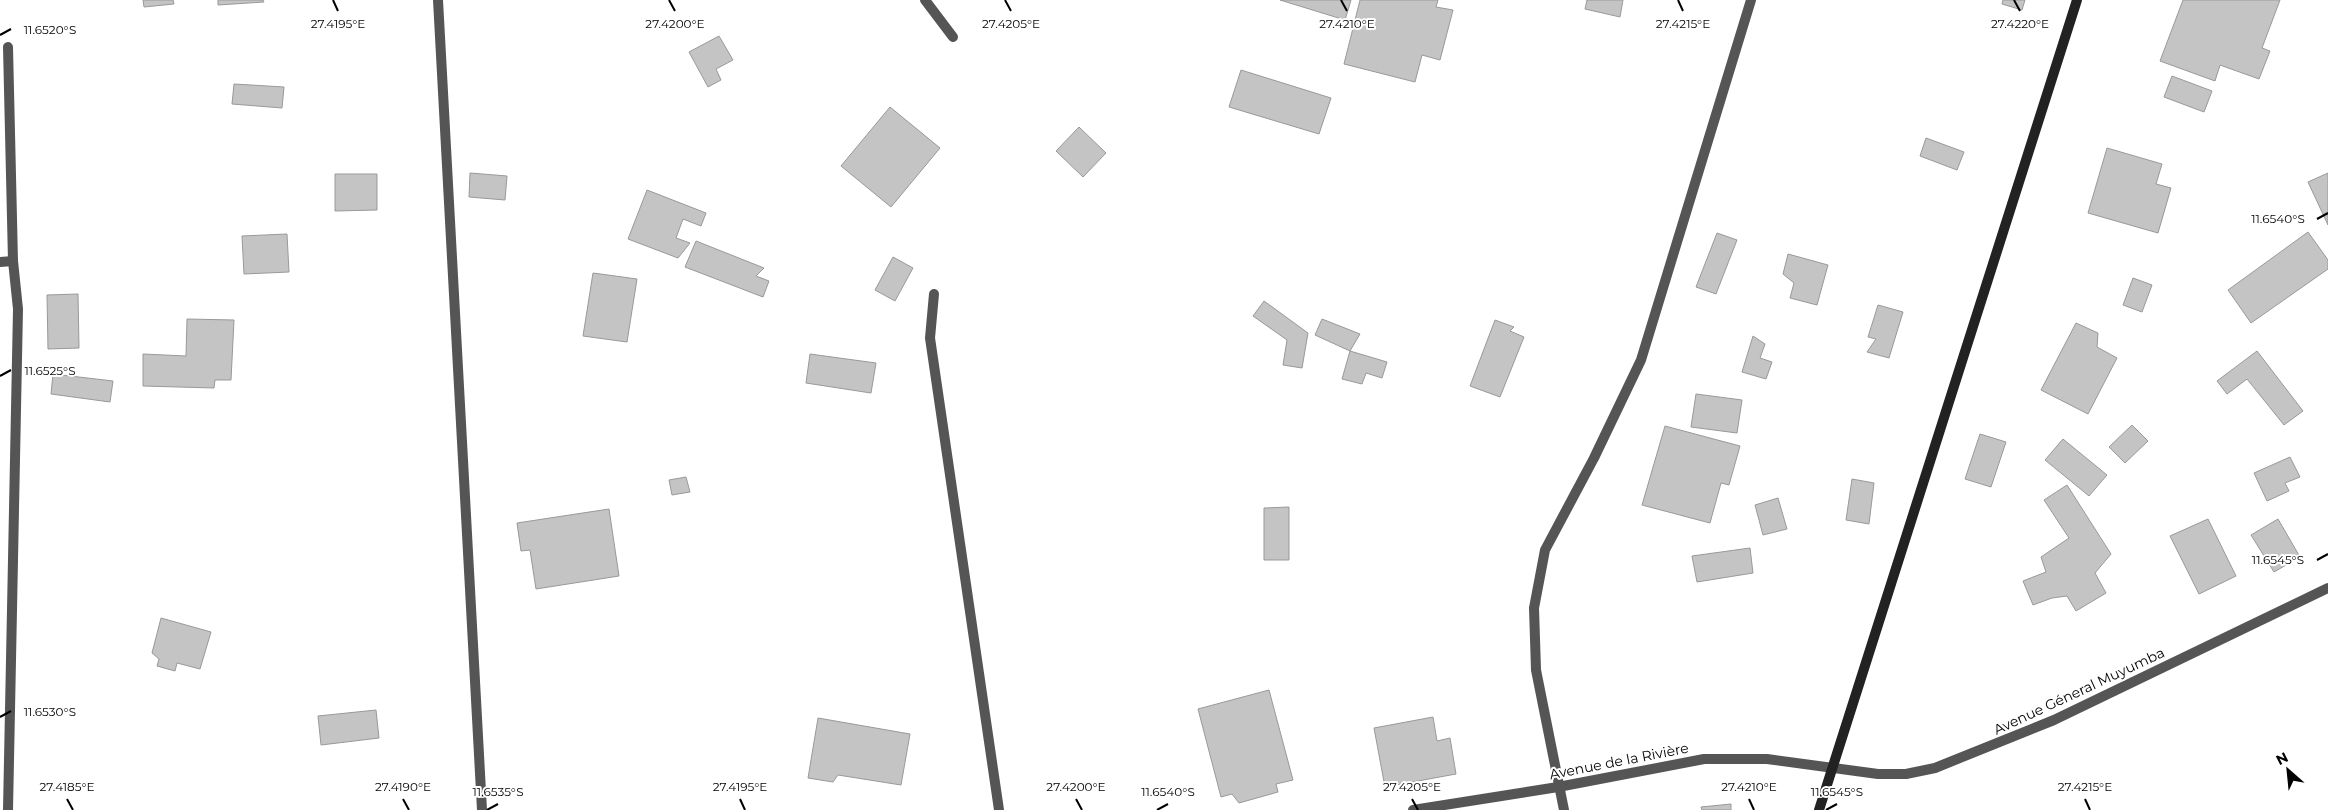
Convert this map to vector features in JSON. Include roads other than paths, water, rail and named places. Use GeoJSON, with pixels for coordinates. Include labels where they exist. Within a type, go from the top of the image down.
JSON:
{"type":"FeatureCollection","features":[{"type":"Feature","properties":{"kind":"street"},"geometry":{"type":"LineString","coordinates":[[438,0],[482,810]]}},
{"type":"Feature","properties":{"kind":"street"},"geometry":{"type":"LineString","coordinates":[[925,0],[953,37]]}},
{"type":"Feature","properties":{"kind":"street"},"geometry":{"type":"LineString","coordinates":[[1564,810],[1536,670],[1534,608],[1545,550],[1594,458],[1641,360],[1751,0]]}},
{"type":"Feature","properties":{"kind":"street"},"geometry":{"type":"LineString","coordinates":[[1819,810],[2077,0]]}},
{"type":"Feature","properties":{"kind":"street"},"geometry":{"type":"LineString","coordinates":[[8,47],[13,262],[18,309],[8,810]]}},
{"type":"Feature","properties":{"kind":"street"},"geometry":{"type":"LineString","coordinates":[[0,262],[13,262]]}},
{"type":"Feature","properties":{"kind":"street"},"geometry":{"type":"LineString","coordinates":[[934,294],[930,338],[999,810]]}},
{"type":"Feature","properties":{"kind":"street","name":"Avenue Géneral Muyumba"},"geometry":{"type":"LineString","coordinates":[[1831,769],[1878,774],[1906,774],[1935,768],[2054,720],[2328,588]]}},
{"type":"Feature","properties":{"kind":"street","name":"Avenue de la Rivière"},"geometry":{"type":"LineString","coordinates":[[1413,810],[1558,787],[1704,759],[1768,760],[1831,769]]}}]}
